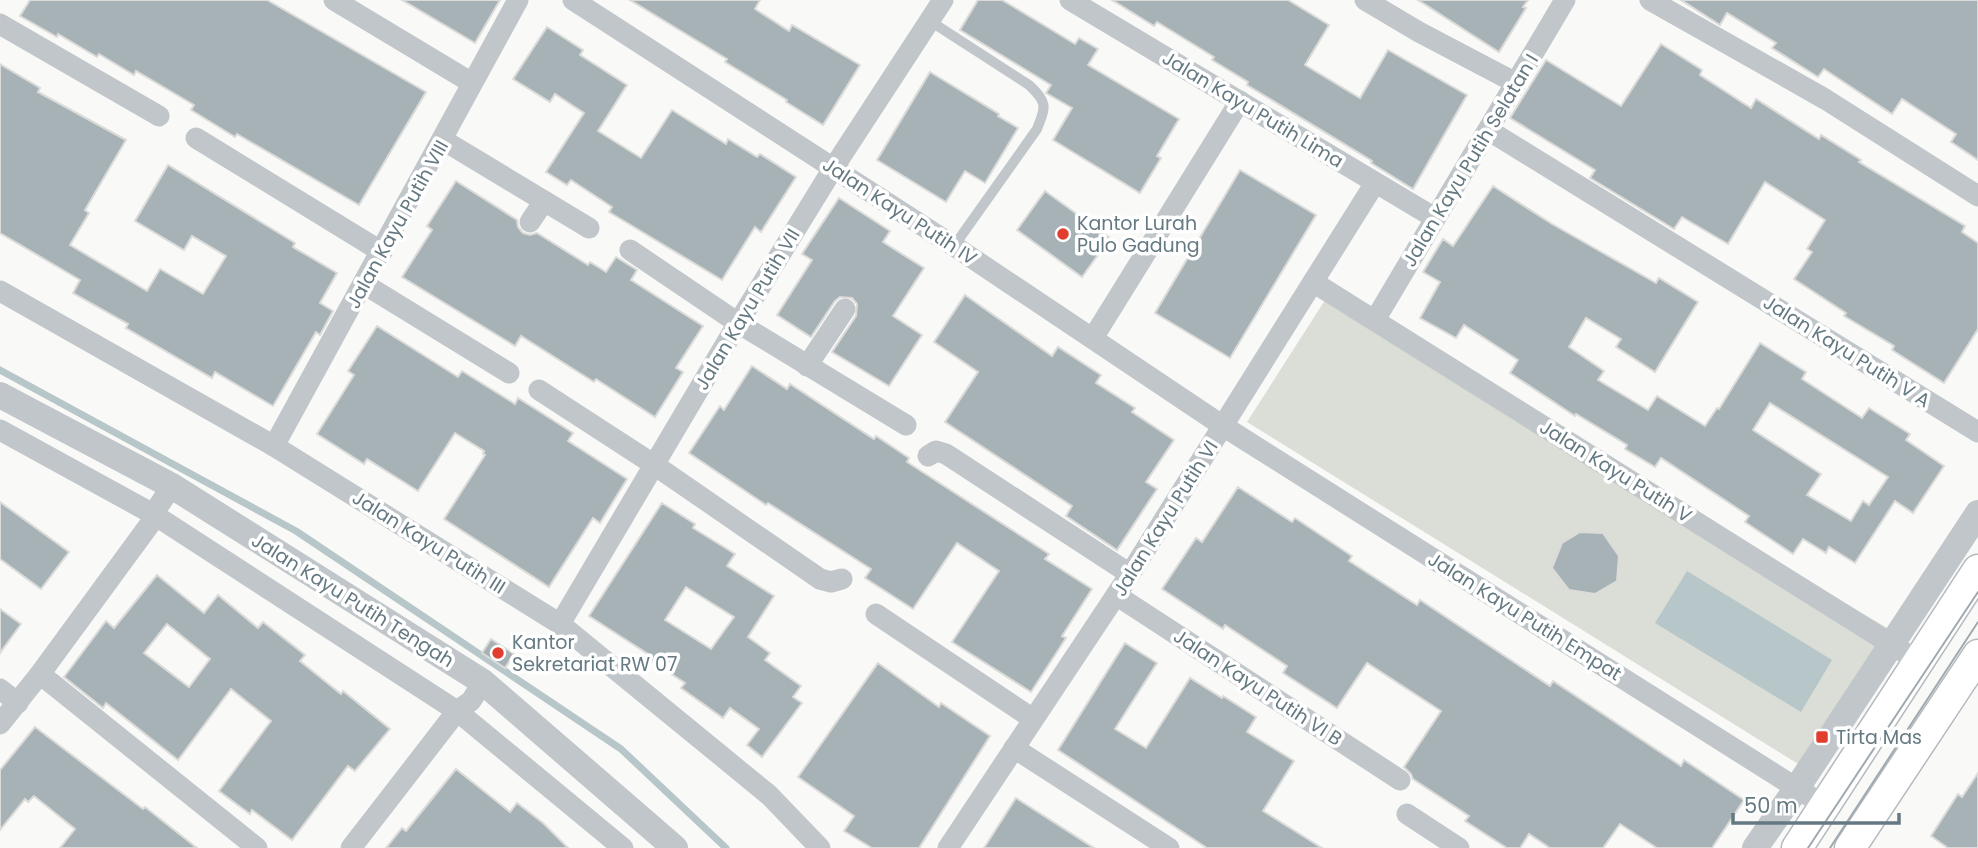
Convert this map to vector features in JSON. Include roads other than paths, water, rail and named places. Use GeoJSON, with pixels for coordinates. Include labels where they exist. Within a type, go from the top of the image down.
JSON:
{"type":"FeatureCollection","features":[{"type":"Feature","properties":{"kind":"main road"},"geometry":{"type":"LineString","coordinates":[[1797,848],[1978,570]]}},
{"type":"Feature","properties":{"kind":"main road"},"geometry":{"type":"LineString","coordinates":[[1850,848],[1978,655]]}},
{"type":"Feature","properties":{"kind":"street"},"geometry":{"type":"LineString","coordinates":[[334,0],[472,83]]}},
{"type":"Feature","properties":{"kind":"street","name":"Jalan Kayu Putih VIII"},"geometry":{"type":"LineString","coordinates":[[274,446],[518,0]]}},
{"type":"Feature","properties":{"kind":"street","name":"Jalan Kayu Putih IV"},"geometry":{"type":"LineString","coordinates":[[573,0],[834,167],[1223,426]]}},
{"type":"Feature","properties":{"kind":"street","name":"Jalan Kayu Putih VII"},"geometry":{"type":"LineString","coordinates":[[560,624],[738,323],[834,167],[943,0]]}},
{"type":"Feature","properties":{"kind":"street","name":"Jalan Kayu Putih Lima"},"geometry":{"type":"LineString","coordinates":[[1070,0],[1435,218]]}},
{"type":"Feature","properties":{"kind":"street"},"geometry":{"type":"LineString","coordinates":[[1365,0],[1516,83]]}},
{"type":"Feature","properties":{"kind":"street","name":"Jalan Kayu Putih Selatan I"},"geometry":{"type":"LineString","coordinates":[[1375,320],[1565,0]]}},
{"type":"Feature","properties":{"kind":"street"},"geometry":{"type":"LineString","coordinates":[[1650,0],[1825,99],[1978,196]]}},
{"type":"Feature","properties":{"kind":"street"},"geometry":{"type":"LineString","coordinates":[[0,23],[159,116]]}},
{"type":"Feature","properties":{"kind":"street"},"geometry":{"type":"LineString","coordinates":[[1093,338],[1240,101]]}},
{"type":"Feature","properties":{"kind":"street","name":"Jalan Kayu Putih V A"},"geometry":{"type":"LineString","coordinates":[[1488,130],[1978,432]]}},
{"type":"Feature","properties":{"kind":"street"},"geometry":{"type":"LineString","coordinates":[[196,138],[382,251]]}},
{"type":"Feature","properties":{"kind":"street"},"geometry":{"type":"LineString","coordinates":[[443,140],[589,228]]}},
{"type":"Feature","properties":{"kind":"street","name":"Jalan Kayu Putih VI"},"geometry":{"type":"LineString","coordinates":[[948,848],[1130,574],[1375,183]]}},
{"type":"Feature","properties":{"kind":"street"},"geometry":{"type":"LineString","coordinates":[[530,222],[544,201]]}},
{"type":"Feature","properties":{"kind":"street"},"geometry":{"type":"LineString","coordinates":[[630,250],[738,323],[906,425]]}},
{"type":"Feature","properties":{"kind":"street","name":"Jalan Kayu Putih V"},"geometry":{"type":"LineString","coordinates":[[1313,282],[1918,661]]}},
{"type":"Feature","properties":{"kind":"street"},"geometry":{"type":"LineString","coordinates":[[364,284],[509,373]]}},
{"type":"Feature","properties":{"kind":"street","name":"Jalan Kayu Putih III"},"geometry":{"type":"LineString","coordinates":[[0,290],[274,446],[560,624],[769,795],[820,848]]}},
{"type":"Feature","properties":{"kind":"street"},"geometry":{"type":"LineString","coordinates":[[807,366],[845,309]]}},
{"type":"Feature","properties":{"kind":"street"},"geometry":{"type":"LineString","coordinates":[[539,390],[653,464],[820,579],[831,582],[842,579]]}},
{"type":"Feature","properties":{"kind":"street","name":"Jalan Kayu Putih Tengah"},"geometry":{"type":"LineString","coordinates":[[0,395],[176,489],[478,679],[675,848]]}},
{"type":"Feature","properties":{"kind":"street","name":"Jalan Kayu Putih Empat"},"geometry":{"type":"LineString","coordinates":[[1223,426],[1825,806]]}},
{"type":"Feature","properties":{"kind":"street","name":"Jalan Kayu Putih Tengah"},"geometry":{"type":"LineString","coordinates":[[0,430],[155,519],[457,711],[623,848]]}},
{"type":"Feature","properties":{"kind":"street"},"geometry":{"type":"LineString","coordinates":[[928,456],[936,452],[946,454],[1130,574]]}},
{"type":"Feature","properties":{"kind":"street"},"geometry":{"type":"LineString","coordinates":[[0,724],[176,489]]}},
{"type":"Feature","properties":{"kind":"street"},"geometry":{"type":"LineString","coordinates":[[1755,848],[1978,513]]}},
{"type":"Feature","properties":{"kind":"street","name":"Jalan Kayu Putih VI B"},"geometry":{"type":"LineString","coordinates":[[1116,595],[1400,780]]}},
{"type":"Feature","properties":{"kind":"street"},"geometry":{"type":"LineString","coordinates":[[876,614],[1033,719]]}},
{"type":"Feature","properties":{"kind":"street"},"geometry":{"type":"LineString","coordinates":[[40,674],[257,848]]}},
{"type":"Feature","properties":{"kind":"street"},"geometry":{"type":"LineString","coordinates":[[351,848],[457,711],[471,701],[478,679]]}},
{"type":"Feature","properties":{"kind":"street"},"geometry":{"type":"LineString","coordinates":[[0,689],[18,703]]}},
{"type":"Feature","properties":{"kind":"street"},"geometry":{"type":"LineString","coordinates":[[1014,748],[1169,848]]}},
{"type":"Feature","properties":{"kind":"street"},"geometry":{"type":"LineString","coordinates":[[1407,814],[1459,848]]}},
{"type":"Feature","properties":{"kind":"lane"},"geometry":{"type":"LineString","coordinates":[[930,20],[1029,85],[1042,97],[1045,107],[1037,129],[954,246]]}},
{"type":"Feature","properties":{"kind":"waterway"},"geometry":{"type":"LineString","coordinates":[[0,370],[296,531],[621,749],[726,848]]}},
{"type":"Feature","properties":{"kind":"tram line"},"geometry":{"type":"LineString","coordinates":[[1808,848],[1978,592]]}},
{"type":"Feature","properties":{"kind":"tram line"},"geometry":{"type":"LineString","coordinates":[[1830,848],[1978,622]]}},
{"type":"Feature","properties":{"kind":"place","name":"Kantor Lurah Pulo Gadung"},"geometry":{"type":"Point","coordinates":[1063,234]}},
{"type":"Feature","properties":{"kind":"place","name":"Kantor Sekretariat RW 07"},"geometry":{"type":"Point","coordinates":[498,653]}},
{"type":"Feature","properties":{"kind":"place","name":"Tirta Mas"},"geometry":{"type":"Point","coordinates":[1822,737]}}]}
